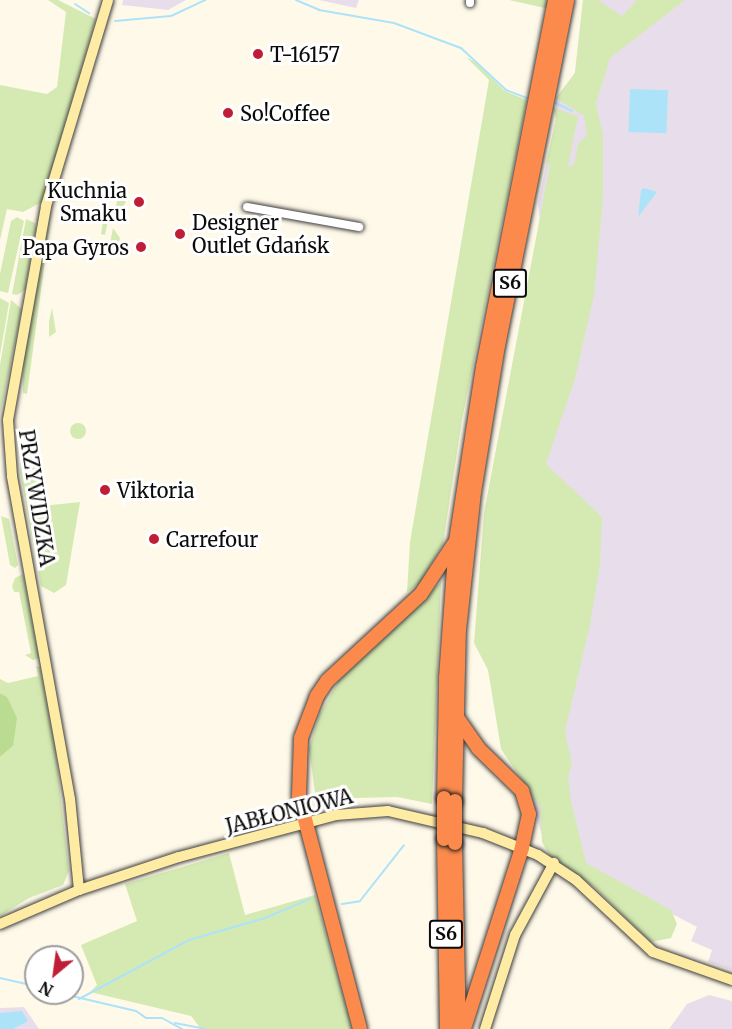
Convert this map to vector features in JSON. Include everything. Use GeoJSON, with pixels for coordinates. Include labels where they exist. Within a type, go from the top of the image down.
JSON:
{"type":"FeatureCollection","features":[{"type":"Feature","properties":{"kind":"highway","name":"S6"},"geometry":{"type":"LineString","coordinates":[[459,1029],[450,841],[446,678],[456,541],[483,367],[555,0]]}},
{"type":"Feature","properties":{"kind":"highway","name":"S6"},"geometry":{"type":"LineString","coordinates":[[449,800],[456,716],[461,606],[478,464],[567,0]]}},
{"type":"Feature","properties":{"kind":"highway"},"geometry":{"type":"LineString","coordinates":[[360,1029],[305,823],[297,778],[299,751],[317,696],[338,668],[421,594],[456,541]]}},
{"type":"Feature","properties":{"kind":"highway"},"geometry":{"type":"LineString","coordinates":[[456,716],[478,748],[522,790],[529,814],[522,848],[464,1029]]}},
{"type":"Feature","properties":{"kind":"highway","name":"S6"},"geometry":{"type":"LineString","coordinates":[[447,1029],[450,841]]}},
{"type":"Feature","properties":{"kind":"street","name":"PRZYWIDZKA"},"geometry":{"type":"LineString","coordinates":[[79,890],[70,799],[4,450],[8,414],[46,206],[108,0]]}},
{"type":"Feature","properties":{"kind":"street"},"geometry":{"type":"LineString","coordinates":[[247,207],[359,227]]}},
{"type":"Feature","properties":{"kind":"street","name":"JABŁONIOWA"},"geometry":{"type":"LineString","coordinates":[[0,924],[99,883],[305,823],[356,812],[388,811],[431,818],[522,848],[554,863],[653,952],[732,980]]}},
{"type":"Feature","properties":{"kind":"street"},"geometry":{"type":"LineString","coordinates":[[484,1029],[515,935],[554,863]]}},
{"type":"Feature","properties":{"kind":"street"},"geometry":{"type":"LineString","coordinates":[[78,873],[99,883]]}},
{"type":"Feature","properties":{"kind":"shaded area"},"geometry":{"type":"Polygon","coordinates":[[[123,0],[186,0],[168,10],[122,5],[123,0]]]}},
{"type":"Feature","properties":{"kind":"shaded area"},"geometry":{"type":"Polygon","coordinates":[[[319,0],[359,0],[356,8],[319,0]]]}},
{"type":"Feature","properties":{"kind":"shaded area"},"geometry":{"type":"Polygon","coordinates":[[[583,0],[732,0],[732,970],[708,962],[712,950],[691,941],[697,927],[546,848],[509,729],[540,221],[538,203],[556,119],[556,98],[575,73],[583,0]]]}},
{"type":"Feature","properties":{"kind":"shaded area"},"geometry":{"type":"Polygon","coordinates":[[[709,995],[732,1001],[732,1029],[669,1029],[687,1004],[709,995]]]}},
{"type":"Feature","properties":{"kind":"shaded area"},"geometry":{"type":"Polygon","coordinates":[[[24,1007],[39,1029],[0,1029],[0,1008],[24,1007]]]}},
{"type":"Feature","properties":{"kind":"green space"},"geometry":{"type":"Polygon","coordinates":[[[48,0],[58,0],[96,19],[42,202],[23,212],[7,209],[0,240],[0,85],[47,94],[57,87],[66,12],[48,0]]]}},
{"type":"Feature","properties":{"kind":"green space"},"geometry":{"type":"Polygon","coordinates":[[[509,0],[550,0],[549,9],[509,0]]]}},
{"type":"Feature","properties":{"kind":"green space"},"geometry":{"type":"Polygon","coordinates":[[[583,0],[598,0],[622,16],[637,0],[685,0],[610,58],[596,104],[603,135],[603,198],[594,295],[575,379],[546,464],[602,517],[600,565],[590,625],[565,731],[572,765],[568,776],[571,801],[586,863],[671,910],[677,924],[671,938],[651,942],[594,887],[549,855],[542,842],[540,807],[501,749],[488,670],[474,643],[484,513],[550,164],[546,163],[556,119],[553,108],[578,116],[568,167],[574,165],[578,144],[587,135],[584,116],[556,98],[575,73],[583,0]]]}},
{"type":"Feature","properties":{"kind":"green space"},"geometry":{"type":"Polygon","coordinates":[[[466,57],[475,62],[505,91],[527,100],[462,420],[443,544],[420,583],[407,592],[410,542],[489,80],[466,57]]]}},
{"type":"Feature","properties":{"kind":"green space"},"geometry":{"type":"Polygon","coordinates":[[[120,185],[128,186],[125,204],[115,211],[120,185]]]}},
{"type":"Feature","properties":{"kind":"green space"},"geometry":{"type":"Polygon","coordinates":[[[52,208],[27,394],[23,393],[23,363],[52,208]]]}},
{"type":"Feature","properties":{"kind":"green space"},"geometry":{"type":"Polygon","coordinates":[[[105,208],[110,211],[105,235],[101,234],[105,208]]]}},
{"type":"Feature","properties":{"kind":"green space"},"geometry":{"type":"Polygon","coordinates":[[[17,217],[24,221],[8,293],[0,291],[0,274],[11,221],[17,217]]]}},
{"type":"Feature","properties":{"kind":"green space"},"geometry":{"type":"Polygon","coordinates":[[[26,219],[35,223],[36,229],[25,290],[17,295],[12,294],[26,219]]]}},
{"type":"Feature","properties":{"kind":"green space"},"geometry":{"type":"Polygon","coordinates":[[[113,228],[120,238],[117,250],[109,249],[113,228]]]}},
{"type":"Feature","properties":{"kind":"green space"},"geometry":{"type":"Polygon","coordinates":[[[0,298],[9,303],[0,355],[0,298]]]}},
{"type":"Feature","properties":{"kind":"green space"},"geometry":{"type":"Polygon","coordinates":[[[11,300],[22,309],[0,415],[0,365],[11,300]]]}},
{"type":"Feature","properties":{"kind":"green space"},"geometry":{"type":"Polygon","coordinates":[[[52,308],[56,332],[49,337],[49,321],[52,308]]]}},
{"type":"Feature","properties":{"kind":"green space"},"geometry":{"type":"Polygon","coordinates":[[[75,423],[81,423],[86,431],[84,437],[75,439],[70,434],[70,428],[75,423]]]}},
{"type":"Feature","properties":{"kind":"green space"},"geometry":{"type":"Polygon","coordinates":[[[34,456],[42,506],[80,502],[66,585],[54,593],[41,586],[20,472],[21,462],[34,456]]]}},
{"type":"Feature","properties":{"kind":"green space"},"geometry":{"type":"Polygon","coordinates":[[[1,516],[9,519],[18,565],[15,568],[10,565],[1,516]]]}},
{"type":"Feature","properties":{"kind":"green space"},"geometry":{"type":"Polygon","coordinates":[[[23,574],[39,658],[33,660],[25,655],[31,653],[19,592],[14,592],[12,586],[15,578],[23,574]]]}},
{"type":"Feature","properties":{"kind":"green space"},"geometry":{"type":"Polygon","coordinates":[[[441,582],[432,804],[397,797],[357,798],[317,807],[309,749],[319,716],[339,680],[441,582]]]}},
{"type":"Feature","properties":{"kind":"green space"},"geometry":{"type":"Polygon","coordinates":[[[36,666],[40,667],[55,747],[69,871],[63,885],[29,898],[0,916],[0,757],[13,746],[7,697],[0,693],[0,679],[8,683],[38,676],[36,666]]]}},
{"type":"Feature","properties":{"kind":"green space"},"geometry":{"type":"Polygon","coordinates":[[[0,693],[7,697],[17,718],[13,746],[0,757],[0,693]]]}},
{"type":"Feature","properties":{"kind":"green space"},"geometry":{"type":"Polygon","coordinates":[[[229,853],[245,915],[315,895],[352,1029],[201,1029],[191,1016],[90,992],[97,985],[84,952],[84,945],[81,945],[137,921],[125,884],[229,853]]]}},
{"type":"Feature","properties":{"kind":"water"},"geometry":{"type":"Polygon","coordinates":[[[630,89],[668,90],[666,133],[628,132],[630,89]]]}},
{"type":"Feature","properties":{"kind":"water"},"geometry":{"type":"Polygon","coordinates":[[[644,188],[657,192],[638,217],[641,190],[644,188]]]}},
{"type":"Feature","properties":{"kind":"water"},"geometry":{"type":"Polygon","coordinates":[[[22,1011],[28,1021],[13,1029],[0,1029],[0,1013],[22,1011]]]}},
{"type":"Feature","properties":{"kind":"waterway"},"geometry":{"type":"LineString","coordinates":[[115,21],[171,16],[205,0]]}},
{"type":"Feature","properties":{"kind":"waterway"},"geometry":{"type":"LineString","coordinates":[[296,0],[319,10],[394,23],[461,48],[506,90],[527,98]]}},
{"type":"Feature","properties":{"kind":"waterway"},"geometry":{"type":"LineString","coordinates":[[75,4],[89,13]]}},
{"type":"Feature","properties":{"kind":"waterway"},"geometry":{"type":"LineString","coordinates":[[556,103],[572,111]]}},
{"type":"Feature","properties":{"kind":"waterway"},"geometry":{"type":"LineString","coordinates":[[342,904],[360,901],[404,845]]}},
{"type":"Feature","properties":{"kind":"waterway"},"geometry":{"type":"LineString","coordinates":[[84,996],[189,940],[265,918],[310,899]]}},
{"type":"Feature","properties":{"kind":"waterway"},"geometry":{"type":"LineString","coordinates":[[0,978],[24,983]]}},
{"type":"Feature","properties":{"kind":"waterway"},"geometry":{"type":"LineString","coordinates":[[84,999],[136,1011],[146,1018],[162,1018],[182,1029]]}},
{"type":"Feature","properties":{"kind":"waterway"},"geometry":{"type":"LineString","coordinates":[[175,1023],[205,1029]]}},
{"type":"Feature","properties":{"kind":"place","name":"T-16157"},"geometry":{"type":"Point","coordinates":[258,54]}},
{"type":"Feature","properties":{"kind":"place","name":"So!Coffee"},"geometry":{"type":"Point","coordinates":[228,113]}},
{"type":"Feature","properties":{"kind":"place","name":"Kuchnia Smaku"},"geometry":{"type":"Point","coordinates":[139,202]}},
{"type":"Feature","properties":{"kind":"place","name":"Designer Outlet Gdańsk"},"geometry":{"type":"Point","coordinates":[180,234]}},
{"type":"Feature","properties":{"kind":"place","name":"Papa Gyros"},"geometry":{"type":"Point","coordinates":[141,247]}},
{"type":"Feature","properties":{"kind":"place","name":"Viktoria"},"geometry":{"type":"Point","coordinates":[105,490]}},
{"type":"Feature","properties":{"kind":"place","name":"Carrefour"},"geometry":{"type":"Point","coordinates":[154,539]}}]}
